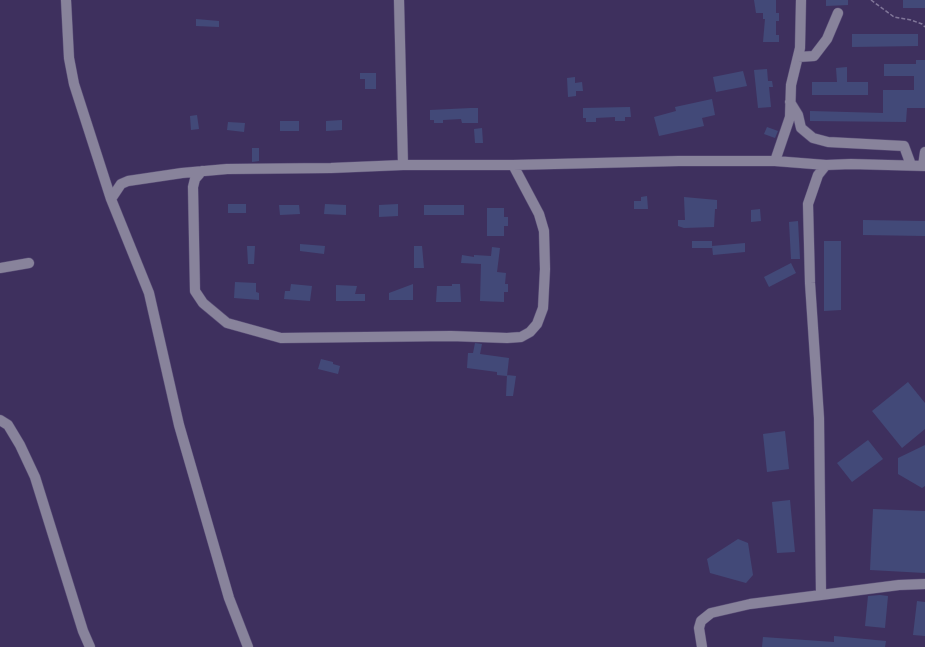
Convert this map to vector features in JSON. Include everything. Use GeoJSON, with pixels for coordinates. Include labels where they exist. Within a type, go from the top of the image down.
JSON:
{"type":"FeatureCollection","features":[{"type":"Feature","properties":{"kind":"street"},"geometry":{"type":"LineString","coordinates":[[66,0],[70,58],[74,84],[111,198],[149,293],[179,424],[229,598],[248,647]]}},
{"type":"Feature","properties":{"kind":"street"},"geometry":{"type":"LineString","coordinates":[[400,0],[403,165]]}},
{"type":"Feature","properties":{"kind":"street"},"geometry":{"type":"LineString","coordinates":[[776,161],[790,117],[791,84],[800,48],[801,0]]}},
{"type":"Feature","properties":{"kind":"street"},"geometry":{"type":"LineString","coordinates":[[798,57],[814,56],[827,39],[838,13]]}},
{"type":"Feature","properties":{"kind":"street"},"geometry":{"type":"LineString","coordinates":[[790,102],[798,115],[801,128],[813,138],[828,142],[904,146],[911,165]]}},
{"type":"Feature","properties":{"kind":"street"},"geometry":{"type":"LineString","coordinates":[[111,198],[121,184],[128,181],[153,176],[202,171],[403,165],[776,161],[826,165],[851,164],[924,166],[925,152]]}},
{"type":"Feature","properties":{"kind":"street"},"geometry":{"type":"LineString","coordinates":[[202,171],[195,179],[193,187],[196,291],[203,303],[227,323],[281,338],[451,336],[507,338],[521,337],[530,332],[537,324],[543,308],[545,269],[544,231],[539,214],[513,165]]}},
{"type":"Feature","properties":{"kind":"street"},"geometry":{"type":"LineString","coordinates":[[821,595],[819,418],[810,283],[808,204],[818,175],[826,165]]}},
{"type":"Feature","properties":{"kind":"street"},"geometry":{"type":"LineString","coordinates":[[0,268],[29,263]]}},
{"type":"Feature","properties":{"kind":"street"},"geometry":{"type":"LineString","coordinates":[[0,420],[8,425],[20,445],[35,477],[83,631],[90,647]]}},
{"type":"Feature","properties":{"kind":"street"},"geometry":{"type":"LineString","coordinates":[[702,647],[699,628],[701,621],[711,613],[750,604],[899,585],[925,584]]}},
{"type":"Feature","properties":{"kind":"path"},"geometry":{"type":"LineString","coordinates":[[871,0],[894,17],[911,20],[922,24],[925,28]]}},
{"type":"Feature","properties":{"kind":"building"},"geometry":{"type":"Polygon","coordinates":[[[754,0],[776,0],[776,13],[779,13],[779,21],[776,21],[776,35],[779,35],[779,42],[763,42],[765,19],[763,19],[763,13],[756,13],[754,0]]]}},
{"type":"Feature","properties":{"kind":"building"},"geometry":{"type":"Polygon","coordinates":[[[826,0],[848,0],[848,5],[826,6],[826,0]]]}},
{"type":"Feature","properties":{"kind":"building"},"geometry":{"type":"Polygon","coordinates":[[[903,0],[925,0],[925,8],[903,8],[903,0]]]}},
{"type":"Feature","properties":{"kind":"building"},"geometry":{"type":"Polygon","coordinates":[[[196,19],[219,21],[219,27],[196,26],[196,19]]]}},
{"type":"Feature","properties":{"kind":"building"},"geometry":{"type":"Polygon","coordinates":[[[852,34],[918,34],[918,46],[852,47],[852,34]]]}},
{"type":"Feature","properties":{"kind":"building"},"geometry":{"type":"Polygon","coordinates":[[[916,60],[925,60],[925,108],[907,108],[906,122],[810,121],[810,111],[883,113],[883,90],[914,90],[914,76],[884,76],[884,64],[916,64],[916,60]]]}},
{"type":"Feature","properties":{"kind":"building"},"geometry":{"type":"Polygon","coordinates":[[[847,67],[847,82],[868,82],[868,95],[812,95],[812,82],[837,82],[836,68],[847,67]]]}},
{"type":"Feature","properties":{"kind":"building"},"geometry":{"type":"Polygon","coordinates":[[[767,69],[768,81],[772,81],[773,87],[769,87],[771,107],[758,108],[754,70],[767,69]]]}},
{"type":"Feature","properties":{"kind":"building"},"geometry":{"type":"Polygon","coordinates":[[[743,71],[747,86],[716,92],[713,77],[743,71]]]}},
{"type":"Feature","properties":{"kind":"building"},"geometry":{"type":"Polygon","coordinates":[[[360,73],[376,73],[376,89],[365,89],[365,79],[360,79],[360,73]]]}},
{"type":"Feature","properties":{"kind":"building"},"geometry":{"type":"Polygon","coordinates":[[[575,77],[575,83],[582,82],[583,91],[576,91],[576,96],[568,97],[567,78],[575,77]]]}},
{"type":"Feature","properties":{"kind":"building"},"geometry":{"type":"Polygon","coordinates":[[[712,99],[715,115],[702,118],[704,126],[659,136],[654,117],[676,111],[675,107],[712,99]]]}},
{"type":"Feature","properties":{"kind":"building"},"geometry":{"type":"Polygon","coordinates":[[[630,107],[631,117],[625,117],[625,121],[615,121],[615,117],[596,118],[596,122],[586,122],[586,118],[583,118],[583,108],[630,107]]]}},
{"type":"Feature","properties":{"kind":"building"},"geometry":{"type":"Polygon","coordinates":[[[478,108],[478,123],[462,123],[461,119],[443,120],[443,123],[434,123],[434,120],[430,120],[430,110],[478,108]]]}},
{"type":"Feature","properties":{"kind":"building"},"geometry":{"type":"Polygon","coordinates":[[[197,115],[199,129],[191,130],[190,116],[197,115]]]}},
{"type":"Feature","properties":{"kind":"building"},"geometry":{"type":"Polygon","coordinates":[[[342,120],[342,130],[326,131],[326,121],[342,120]]]}},
{"type":"Feature","properties":{"kind":"building"},"geometry":{"type":"Polygon","coordinates":[[[280,121],[299,121],[299,131],[280,131],[280,121]]]}},
{"type":"Feature","properties":{"kind":"building"},"geometry":{"type":"Polygon","coordinates":[[[228,122],[245,123],[244,132],[227,130],[228,122]]]}},
{"type":"Feature","properties":{"kind":"building"},"geometry":{"type":"Polygon","coordinates":[[[767,127],[778,131],[775,138],[764,134],[767,127]]]}},
{"type":"Feature","properties":{"kind":"building"},"geometry":{"type":"Polygon","coordinates":[[[482,128],[483,143],[475,143],[474,129],[482,128]]]}},
{"type":"Feature","properties":{"kind":"building"},"geometry":{"type":"Polygon","coordinates":[[[252,148],[259,148],[259,161],[252,162],[252,148]]]}},
{"type":"Feature","properties":{"kind":"building"},"geometry":{"type":"Polygon","coordinates":[[[647,196],[648,209],[634,209],[634,201],[641,201],[641,197],[647,196]]]}},
{"type":"Feature","properties":{"kind":"building"},"geometry":{"type":"Polygon","coordinates":[[[684,197],[717,200],[714,227],[684,228],[678,226],[678,220],[685,220],[684,197]]]}},
{"type":"Feature","properties":{"kind":"building"},"geometry":{"type":"Polygon","coordinates":[[[228,204],[246,204],[246,213],[228,213],[228,204]]]}},
{"type":"Feature","properties":{"kind":"building"},"geometry":{"type":"Polygon","coordinates":[[[325,204],[346,205],[346,215],[324,214],[325,204]]]}},
{"type":"Feature","properties":{"kind":"building"},"geometry":{"type":"Polygon","coordinates":[[[398,204],[398,216],[379,217],[379,205],[398,204]]]}},
{"type":"Feature","properties":{"kind":"building"},"geometry":{"type":"Polygon","coordinates":[[[279,205],[299,205],[300,214],[280,215],[279,205]]]}},
{"type":"Feature","properties":{"kind":"building"},"geometry":{"type":"Polygon","coordinates":[[[424,205],[464,205],[464,215],[424,215],[424,205]]]}},
{"type":"Feature","properties":{"kind":"building"},"geometry":{"type":"Polygon","coordinates":[[[487,208],[504,208],[504,217],[508,217],[508,226],[504,226],[504,236],[487,236],[487,208]]]}},
{"type":"Feature","properties":{"kind":"building"},"geometry":{"type":"Polygon","coordinates":[[[760,209],[761,221],[751,222],[751,210],[760,209]]]}},
{"type":"Feature","properties":{"kind":"building"},"geometry":{"type":"Polygon","coordinates":[[[863,220],[925,221],[925,236],[863,235],[863,220]]]}},
{"type":"Feature","properties":{"kind":"building"},"geometry":{"type":"Polygon","coordinates":[[[798,221],[800,259],[791,259],[789,222],[798,221]]]}},
{"type":"Feature","properties":{"kind":"building"},"geometry":{"type":"Polygon","coordinates":[[[692,241],[712,241],[712,248],[692,248],[692,241]]]}},
{"type":"Feature","properties":{"kind":"building"},"geometry":{"type":"Polygon","coordinates":[[[824,241],[841,241],[841,310],[824,311],[824,241]]]}},
{"type":"Feature","properties":{"kind":"building"},"geometry":{"type":"Polygon","coordinates":[[[745,243],[745,252],[713,255],[712,246],[745,243]]]}},
{"type":"Feature","properties":{"kind":"building"},"geometry":{"type":"Polygon","coordinates":[[[300,244],[325,246],[324,254],[300,251],[300,244]]]}},
{"type":"Feature","properties":{"kind":"building"},"geometry":{"type":"Polygon","coordinates":[[[247,246],[255,246],[254,264],[248,264],[247,246]]]}},
{"type":"Feature","properties":{"kind":"building"},"geometry":{"type":"Polygon","coordinates":[[[414,246],[422,246],[424,268],[414,268],[414,246]]]}},
{"type":"Feature","properties":{"kind":"building"},"geometry":{"type":"Polygon","coordinates":[[[492,247],[500,248],[497,272],[506,273],[505,284],[508,284],[508,292],[504,292],[504,302],[480,301],[481,264],[461,263],[462,255],[474,257],[474,255],[491,256],[492,247]]]}},
{"type":"Feature","properties":{"kind":"building"},"geometry":{"type":"Polygon","coordinates":[[[791,263],[796,273],[769,287],[764,277],[791,263]]]}},
{"type":"Feature","properties":{"kind":"building"},"geometry":{"type":"Polygon","coordinates":[[[235,282],[256,283],[256,292],[259,293],[259,300],[234,298],[235,282]]]}},
{"type":"Feature","properties":{"kind":"building"},"geometry":{"type":"Polygon","coordinates":[[[291,284],[312,286],[310,301],[284,299],[285,291],[290,291],[291,284]]]}},
{"type":"Feature","properties":{"kind":"building"},"geometry":{"type":"Polygon","coordinates":[[[413,284],[413,300],[389,300],[389,293],[413,284]]]}},
{"type":"Feature","properties":{"kind":"building"},"geometry":{"type":"Polygon","coordinates":[[[452,284],[460,284],[461,302],[436,302],[437,286],[452,286],[452,284]]]}},
{"type":"Feature","properties":{"kind":"building"},"geometry":{"type":"Polygon","coordinates":[[[336,285],[357,286],[355,294],[365,294],[365,301],[336,301],[336,285]]]}},
{"type":"Feature","properties":{"kind":"building"},"geometry":{"type":"Polygon","coordinates":[[[475,343],[482,344],[480,354],[509,358],[507,376],[497,375],[497,372],[467,368],[468,353],[473,353],[475,343]]]}},
{"type":"Feature","properties":{"kind":"building"},"geometry":{"type":"Polygon","coordinates":[[[321,359],[333,362],[333,364],[340,366],[338,374],[318,369],[321,359]]]}},
{"type":"Feature","properties":{"kind":"building"},"geometry":{"type":"Polygon","coordinates":[[[507,375],[516,376],[513,396],[506,396],[507,375]]]}},
{"type":"Feature","properties":{"kind":"building"},"geometry":{"type":"Polygon","coordinates":[[[908,382],[925,403],[925,429],[902,448],[872,411],[908,382]]]}},
{"type":"Feature","properties":{"kind":"building"},"geometry":{"type":"Polygon","coordinates":[[[785,431],[789,469],[767,472],[763,434],[785,431]]]}},
{"type":"Feature","properties":{"kind":"building"},"geometry":{"type":"Polygon","coordinates":[[[868,440],[883,459],[852,482],[837,463],[868,440]]]}},
{"type":"Feature","properties":{"kind":"building"},"geometry":{"type":"Polygon","coordinates":[[[925,445],[925,486],[922,488],[898,474],[898,458],[925,445]]]}},
{"type":"Feature","properties":{"kind":"building"},"geometry":{"type":"Polygon","coordinates":[[[790,500],[795,552],[777,553],[772,502],[790,500]]]}},
{"type":"Feature","properties":{"kind":"building"},"geometry":{"type":"Polygon","coordinates":[[[873,509],[925,511],[925,573],[870,570],[873,509]]]}},
{"type":"Feature","properties":{"kind":"building"},"geometry":{"type":"Polygon","coordinates":[[[738,539],[748,543],[753,575],[746,583],[710,573],[707,559],[738,539]]]}},
{"type":"Feature","properties":{"kind":"building"},"geometry":{"type":"Polygon","coordinates":[[[868,596],[888,596],[885,628],[865,626],[868,596]]]}},
{"type":"Feature","properties":{"kind":"building"},"geometry":{"type":"Polygon","coordinates":[[[917,601],[925,602],[925,636],[913,635],[917,601]]]}},
{"type":"Feature","properties":{"kind":"building"},"geometry":{"type":"Polygon","coordinates":[[[834,636],[886,641],[885,647],[762,647],[763,637],[834,642],[834,636]]]}}]}
